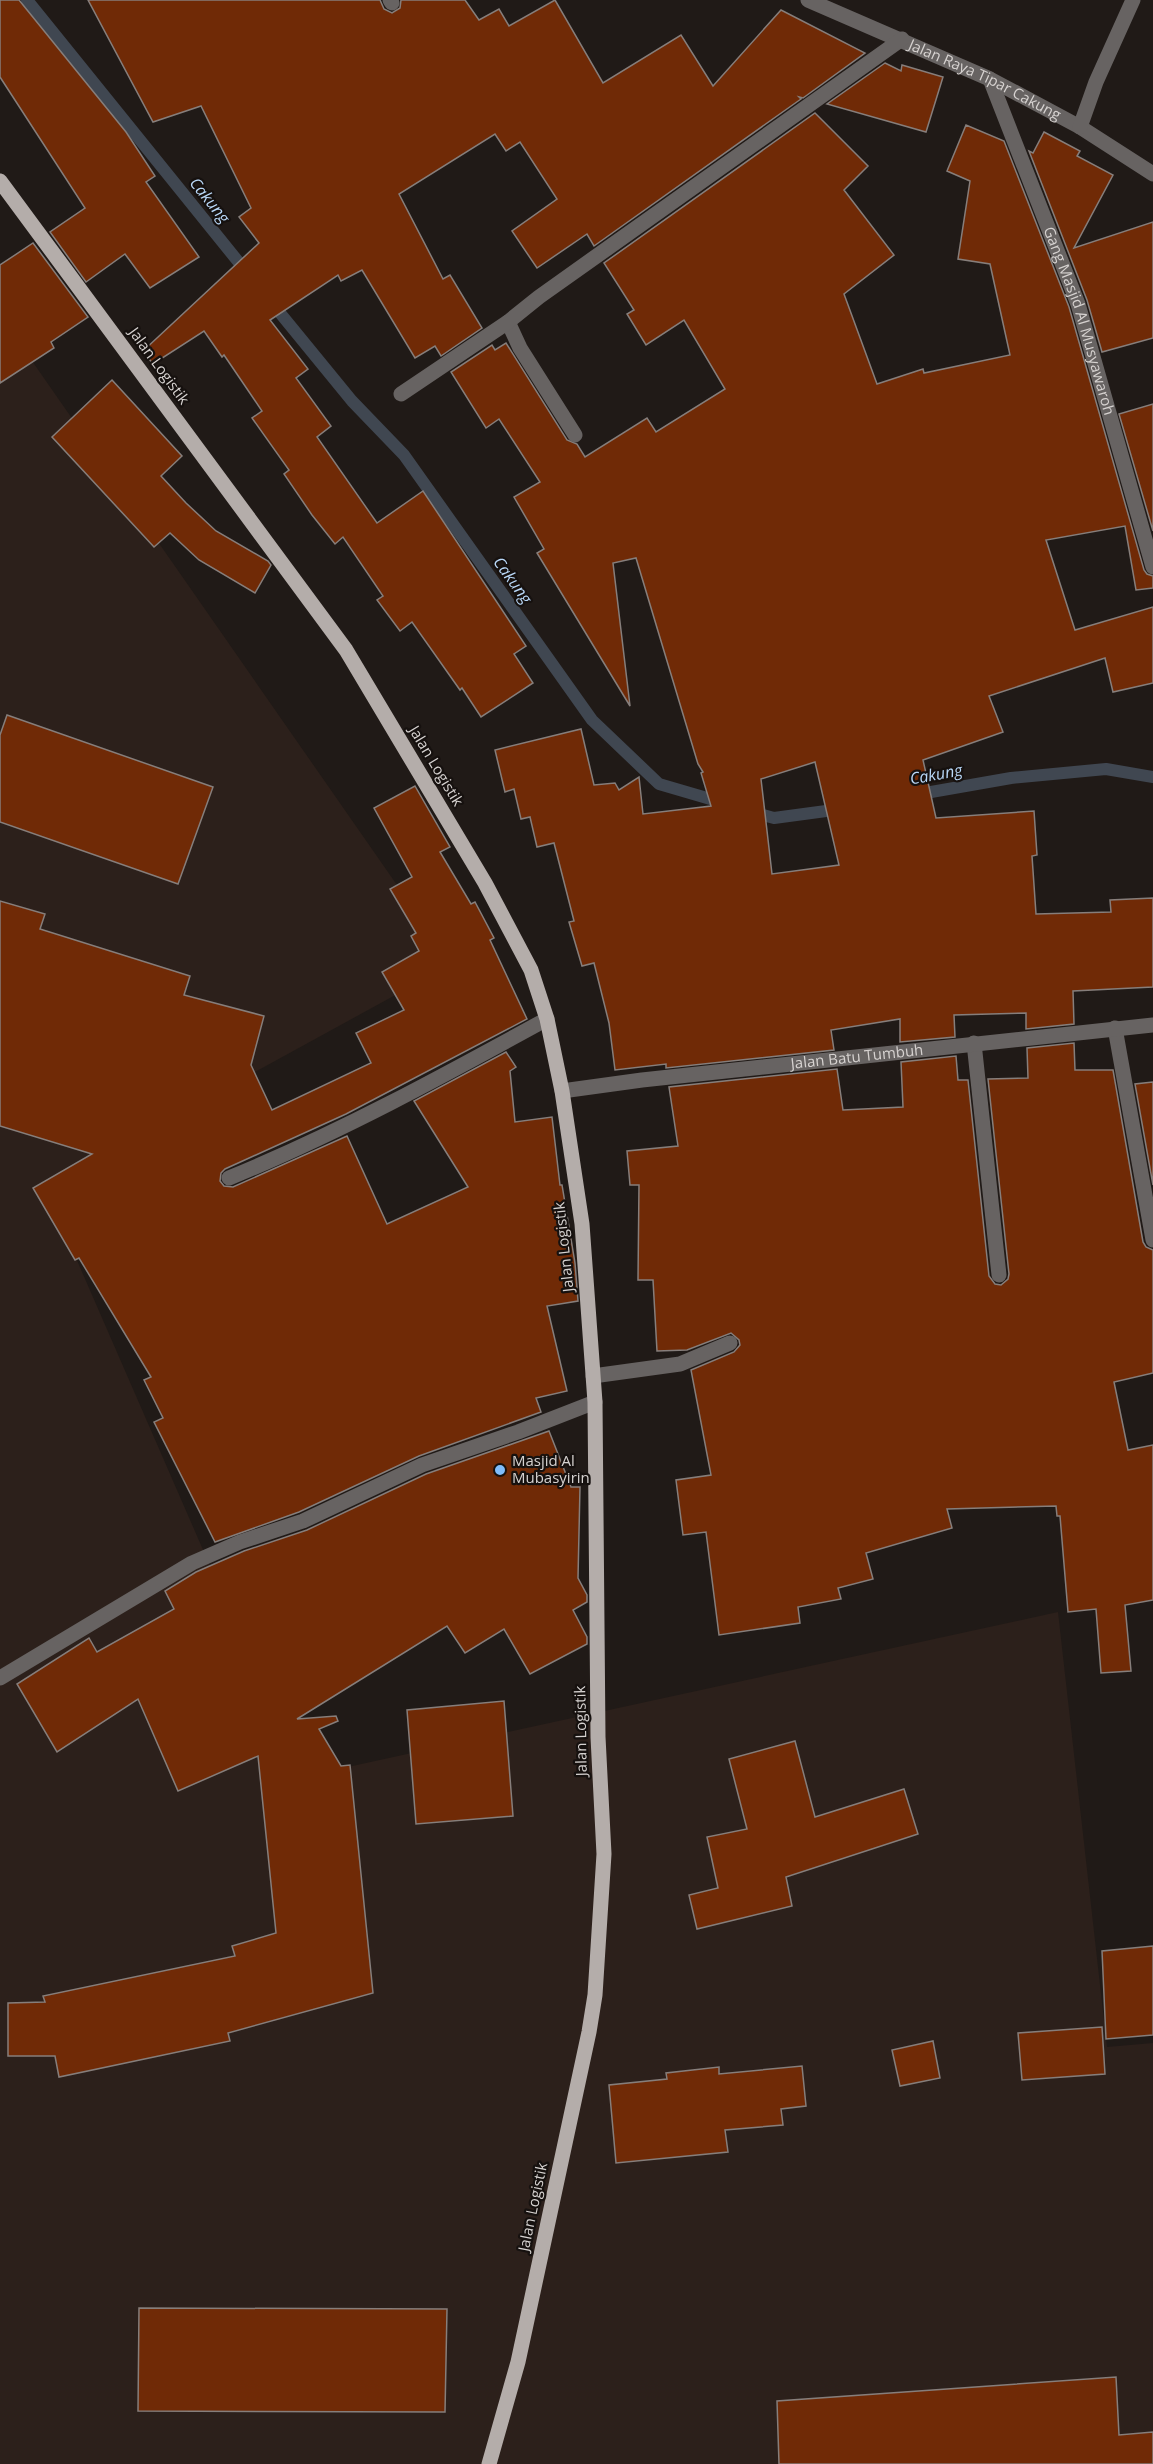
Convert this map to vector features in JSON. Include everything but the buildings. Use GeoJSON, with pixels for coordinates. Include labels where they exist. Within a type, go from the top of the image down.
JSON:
{"type":"FeatureCollection","features":[{"type":"Feature","properties":{"kind":"main road","name":"Jalan Logistik"},"geometry":{"type":"LineString","coordinates":[[0,182],[346,650],[485,883],[531,970],[547,1019],[562,1091],[582,1224],[595,1402],[598,1737],[604,1854],[595,1995],[587,2043],[518,2362],[489,2464]]}},
{"type":"Feature","properties":{"kind":"street","name":"Jalan Raya Tipar Cakung"},"geometry":{"type":"LineString","coordinates":[[808,0],[990,79],[1080,127],[1153,174]]}},
{"type":"Feature","properties":{"kind":"street"},"geometry":{"type":"LineString","coordinates":[[1080,127],[1096,82],[1133,0]]}},
{"type":"Feature","properties":{"kind":"street"},"geometry":{"type":"LineString","coordinates":[[400,394],[508,322],[539,297],[902,39]]}},
{"type":"Feature","properties":{"kind":"street","name":"Gang Masjid Al Musyawaroh"},"geometry":{"type":"LineString","coordinates":[[990,79],[1078,304],[1153,567]]}},
{"type":"Feature","properties":{"kind":"street"},"geometry":{"type":"LineString","coordinates":[[508,322],[520,348],[574,435]]}},
{"type":"Feature","properties":{"kind":"street"},"geometry":{"type":"LineString","coordinates":[[229,1178],[312,1143],[429,1084],[547,1019]]}},
{"type":"Feature","properties":{"kind":"street","name":"Jalan Batu Tumbuh"},"geometry":{"type":"LineString","coordinates":[[562,1091],[642,1080],[1153,1025]]}},
{"type":"Feature","properties":{"kind":"street"},"geometry":{"type":"LineString","coordinates":[[1115,1028],[1153,1240]]}},
{"type":"Feature","properties":{"kind":"street"},"geometry":{"type":"LineString","coordinates":[[974,1043],[999,1275]]}},
{"type":"Feature","properties":{"kind":"street"},"geometry":{"type":"LineString","coordinates":[[593,1376],[680,1364],[730,1343]]}},
{"type":"Feature","properties":{"kind":"street"},"geometry":{"type":"LineString","coordinates":[[0,1678],[192,1563],[240,1542],[303,1521],[422,1465],[518,1432],[595,1402]]}},
{"type":"Feature","properties":{"kind":"shaded area"},"geometry":{"type":"Polygon","coordinates":[[[0,315],[452,964],[45,1187],[302,1777],[1058,1612],[1107,2047],[1153,2043],[1153,2464],[0,2464],[0,315]]]}},
{"type":"Feature","properties":{"kind":"waterway","name":"Cakung"},"geometry":{"type":"LineString","coordinates":[[27,0],[249,275]]}},
{"type":"Feature","properties":{"kind":"waterway","name":"Cakung"},"geometry":{"type":"LineString","coordinates":[[271,302],[352,401],[404,455],[592,720],[659,784],[724,803]]}},
{"type":"Feature","properties":{"kind":"waterway","name":"Cakung"},"geometry":{"type":"LineString","coordinates":[[914,795],[1011,778],[1106,769],[1153,777]]}},
{"type":"Feature","properties":{"kind":"waterway","name":"Cakung"},"geometry":{"type":"LineString","coordinates":[[752,812],[774,818],[841,809]]}},
{"type":"Feature","properties":{"kind":"place","name":"Masjid Al Mubasyirin"},"geometry":{"type":"Point","coordinates":[500,1470]}}]}
